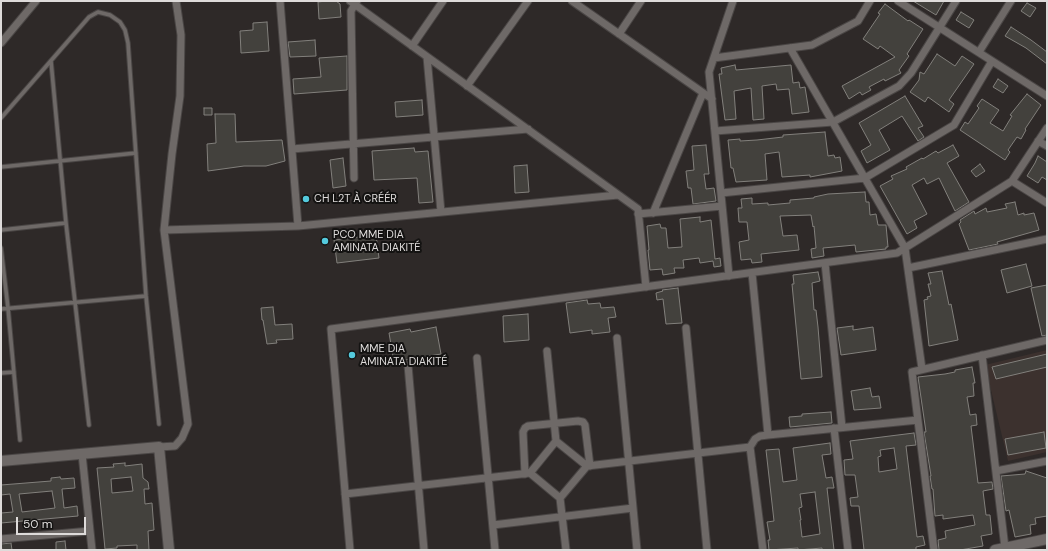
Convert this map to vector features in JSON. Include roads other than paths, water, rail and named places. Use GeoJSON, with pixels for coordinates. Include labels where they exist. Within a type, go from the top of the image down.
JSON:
{"type":"FeatureCollection","features":[{"type":"Feature","properties":{"kind":"street"},"geometry":{"type":"LineString","coordinates":[[1,43],[35,1]]}},
{"type":"Feature","properties":{"kind":"street"},"geometry":{"type":"LineString","coordinates":[[1,461],[175,446],[182,438],[188,424],[164,230],[180,96],[181,34],[176,1]]}},
{"type":"Feature","properties":{"kind":"street"},"geometry":{"type":"LineString","coordinates":[[280,1],[298,226]]}},
{"type":"Feature","properties":{"kind":"street"},"geometry":{"type":"LineString","coordinates":[[412,46],[443,1]]}},
{"type":"Feature","properties":{"kind":"street"},"geometry":{"type":"LineString","coordinates":[[467,86],[528,1]]}},
{"type":"Feature","properties":{"kind":"street"},"geometry":{"type":"LineString","coordinates":[[572,1],[712,99]]}},
{"type":"Feature","properties":{"kind":"street"},"geometry":{"type":"LineString","coordinates":[[619,34],[641,1]]}},
{"type":"Feature","properties":{"kind":"street"},"geometry":{"type":"LineString","coordinates":[[729,276],[709,72],[733,1]]}},
{"type":"Feature","properties":{"kind":"street"},"geometry":{"type":"LineString","coordinates":[[714,58],[812,45],[858,21],[870,1]]}},
{"type":"Feature","properties":{"kind":"street"},"geometry":{"type":"LineString","coordinates":[[898,1],[1047,96]]}},
{"type":"Feature","properties":{"kind":"street"},"geometry":{"type":"LineString","coordinates":[[715,131],[833,122],[899,86],[911,73],[956,1]]}},
{"type":"Feature","properties":{"kind":"street"},"geometry":{"type":"LineString","coordinates":[[978,52],[1011,1]]}},
{"type":"Feature","properties":{"kind":"street"},"geometry":{"type":"LineString","coordinates":[[354,178],[351,11],[354,2],[427,57],[638,209],[646,287]]}},
{"type":"Feature","properties":{"kind":"street"},"geometry":{"type":"LineString","coordinates":[[790,48],[905,248],[922,370]]}},
{"type":"Feature","properties":{"kind":"street"},"geometry":{"type":"LineString","coordinates":[[427,57],[441,212]]}},
{"type":"Feature","properties":{"kind":"street"},"geometry":{"type":"LineString","coordinates":[[721,193],[865,178],[954,125],[992,61]]}},
{"type":"Feature","properties":{"kind":"street"},"geometry":{"type":"LineString","coordinates":[[653,213],[703,93]]}},
{"type":"Feature","properties":{"kind":"street"},"geometry":{"type":"LineString","coordinates":[[350,550],[331,329],[897,253],[1012,180],[1047,128]]}},
{"type":"Feature","properties":{"kind":"street"},"geometry":{"type":"LineString","coordinates":[[292,149],[528,129]]}},
{"type":"Feature","properties":{"kind":"street"},"geometry":{"type":"LineString","coordinates":[[1038,141],[1047,146]]}},
{"type":"Feature","properties":{"kind":"street"},"geometry":{"type":"LineString","coordinates":[[1012,180],[1047,203]]}},
{"type":"Feature","properties":{"kind":"street"},"geometry":{"type":"LineString","coordinates":[[164,230],[298,226],[618,195]]}},
{"type":"Feature","properties":{"kind":"street"},"geometry":{"type":"LineString","coordinates":[[638,214],[722,206]]}},
{"type":"Feature","properties":{"kind":"street"},"geometry":{"type":"LineString","coordinates":[[908,268],[1047,238]]}},
{"type":"Feature","properties":{"kind":"street"},"geometry":{"type":"LineString","coordinates":[[825,263],[848,550]]}},
{"type":"Feature","properties":{"kind":"street"},"geometry":{"type":"LineString","coordinates":[[752,273],[768,435]]}},
{"type":"Feature","properties":{"kind":"street"},"geometry":{"type":"LineString","coordinates":[[686,328],[707,550]]}},
{"type":"Feature","properties":{"kind":"street"},"geometry":{"type":"LineString","coordinates":[[617,338],[637,550]]}},
{"type":"Feature","properties":{"kind":"street"},"geometry":{"type":"LineString","coordinates":[[934,550],[912,372],[1047,340]]}},
{"type":"Feature","properties":{"kind":"street"},"geometry":{"type":"LineString","coordinates":[[547,351],[556,441],[588,466]]}},
{"type":"Feature","properties":{"kind":"street"},"geometry":{"type":"LineString","coordinates":[[982,355],[1006,548]]}},
{"type":"Feature","properties":{"kind":"street"},"geometry":{"type":"LineString","coordinates":[[477,358],[495,550]]}},
{"type":"Feature","properties":{"kind":"street"},"geometry":{"type":"LineString","coordinates":[[408,365],[424,550]]}},
{"type":"Feature","properties":{"kind":"street"},"geometry":{"type":"LineString","coordinates":[[527,474],[524,430],[528,426],[578,420],[583,422],[585,425],[588,466]]}},
{"type":"Feature","properties":{"kind":"street"},"geometry":{"type":"LineString","coordinates":[[763,550],[750,447],[755,439],[760,436],[768,435],[918,420]]}},
{"type":"Feature","properties":{"kind":"street"},"geometry":{"type":"LineString","coordinates":[[527,474],[556,441]]}},
{"type":"Feature","properties":{"kind":"street"},"geometry":{"type":"LineString","coordinates":[[566,550],[560,498],[588,466],[750,447]]}},
{"type":"Feature","properties":{"kind":"street"},"geometry":{"type":"LineString","coordinates":[[158,448],[169,550]]}},
{"type":"Feature","properties":{"kind":"street"},"geometry":{"type":"LineString","coordinates":[[82,454],[92,550]]}},
{"type":"Feature","properties":{"kind":"street"},"geometry":{"type":"LineString","coordinates":[[996,472],[1047,461]]}},
{"type":"Feature","properties":{"kind":"street"},"geometry":{"type":"LineString","coordinates":[[345,494],[527,474],[560,498]]}},
{"type":"Feature","properties":{"kind":"street"},"geometry":{"type":"LineString","coordinates":[[493,525],[633,508]]}},
{"type":"Feature","properties":{"kind":"street"},"geometry":{"type":"LineString","coordinates":[[1,539],[90,531]]}},
{"type":"Feature","properties":{"kind":"street"},"geometry":{"type":"LineString","coordinates":[[995,550],[1047,539]]}},
{"type":"Feature","properties":{"kind":"lane"},"geometry":{"type":"LineString","coordinates":[[1,118],[89,17],[98,12],[110,15],[120,22],[125,30],[128,43],[146,296],[159,424]]}},
{"type":"Feature","properties":{"kind":"lane"},"geometry":{"type":"LineString","coordinates":[[51,61],[66,223],[89,425]]}},
{"type":"Feature","properties":{"kind":"lane"},"geometry":{"type":"LineString","coordinates":[[1,167],[136,154]]}},
{"type":"Feature","properties":{"kind":"lane"},"geometry":{"type":"LineString","coordinates":[[1,230],[66,223]]}},
{"type":"Feature","properties":{"kind":"lane"},"geometry":{"type":"LineString","coordinates":[[1,248],[20,440]]}},
{"type":"Feature","properties":{"kind":"lane"},"geometry":{"type":"LineString","coordinates":[[1,309],[146,296]]}},
{"type":"Feature","properties":{"kind":"lane"},"geometry":{"type":"LineString","coordinates":[[1,373],[14,372]]}},
{"type":"Feature","properties":{"kind":"place","name":"CH L2T À CRÉÉR"},"geometry":{"type":"Point","coordinates":[306,199]}},
{"type":"Feature","properties":{"kind":"place","name":"PCO MME DIA AMINATA DIAKITÉ"},"geometry":{"type":"Point","coordinates":[325,241]}},
{"type":"Feature","properties":{"kind":"place","name":"MME DIA AMINATA DIAKITÉ"},"geometry":{"type":"Point","coordinates":[352,355]}}]}
